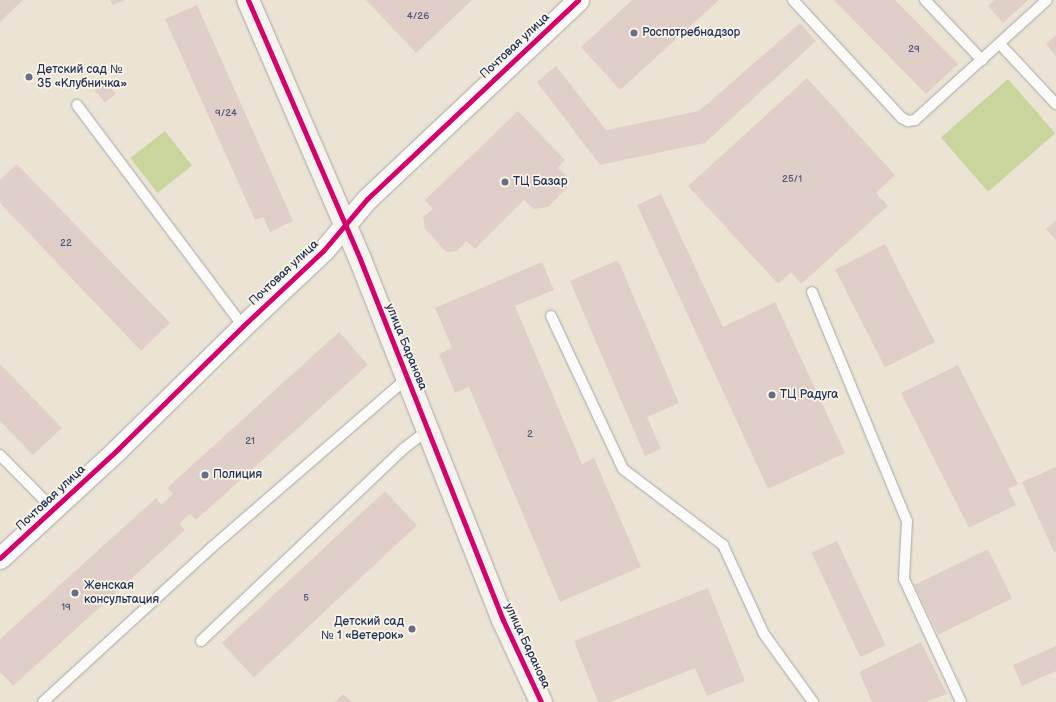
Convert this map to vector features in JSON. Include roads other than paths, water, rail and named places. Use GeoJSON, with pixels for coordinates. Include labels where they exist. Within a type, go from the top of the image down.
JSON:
{"type":"FeatureCollection","features":[{"type":"Feature","properties":{"kind":"street","name":"улица Баранова"},"geometry":{"type":"LineString","coordinates":[[248,0],[346,226],[503,620],[542,702]]}},
{"type":"Feature","properties":{"kind":"street","name":"Почтовая улица"},"geometry":{"type":"LineString","coordinates":[[0,558],[118,449],[243,326],[323,251],[346,226],[367,199],[578,0]]}},
{"type":"Feature","properties":{"kind":"lane"},"geometry":{"type":"LineString","coordinates":[[793,0],[902,118],[908,121],[915,120],[1047,0]]}},
{"type":"Feature","properties":{"kind":"lane"},"geometry":{"type":"LineString","coordinates":[[925,0],[982,60]]}},
{"type":"Feature","properties":{"kind":"lane"},"geometry":{"type":"LineString","coordinates":[[1000,44],[1056,104]]}},
{"type":"Feature","properties":{"kind":"lane"},"geometry":{"type":"LineString","coordinates":[[77,105],[243,326]]}},
{"type":"Feature","properties":{"kind":"lane"},"geometry":{"type":"LineString","coordinates":[[812,292],[907,521],[904,579],[961,702]]}},
{"type":"Feature","properties":{"kind":"lane"},"geometry":{"type":"LineString","coordinates":[[551,316],[623,469],[723,545],[764,634],[813,702]]}},
{"type":"Feature","properties":{"kind":"lane"},"geometry":{"type":"LineString","coordinates":[[43,702],[217,543],[407,378]]}},
{"type":"Feature","properties":{"kind":"lane"},"geometry":{"type":"LineString","coordinates":[[201,641],[403,449],[428,430]]}},
{"type":"Feature","properties":{"kind":"lane"},"geometry":{"type":"LineString","coordinates":[[0,455],[53,509]]}},
{"type":"Feature","properties":{"kind":"place","name":"Роспотребнадзор"},"geometry":{"type":"Point","coordinates":[634,33]}},
{"type":"Feature","properties":{"kind":"place","name":"Детский сад № 35 «Клубничка»"},"geometry":{"type":"Point","coordinates":[29,77]}},
{"type":"Feature","properties":{"kind":"place","name":"ТЦ Базар"},"geometry":{"type":"Point","coordinates":[505,182]}},
{"type":"Feature","properties":{"kind":"place","name":"ТЦ Радуга"},"geometry":{"type":"Point","coordinates":[772,395]}},
{"type":"Feature","properties":{"kind":"place","name":"Полиция"},"geometry":{"type":"Point","coordinates":[205,475]}},
{"type":"Feature","properties":{"kind":"place","name":"Женская консультация"},"geometry":{"type":"Point","coordinates":[75,593]}},
{"type":"Feature","properties":{"kind":"place","name":"Детский сад № 1 «Ветерок»"},"geometry":{"type":"Point","coordinates":[412,629]}}]}
